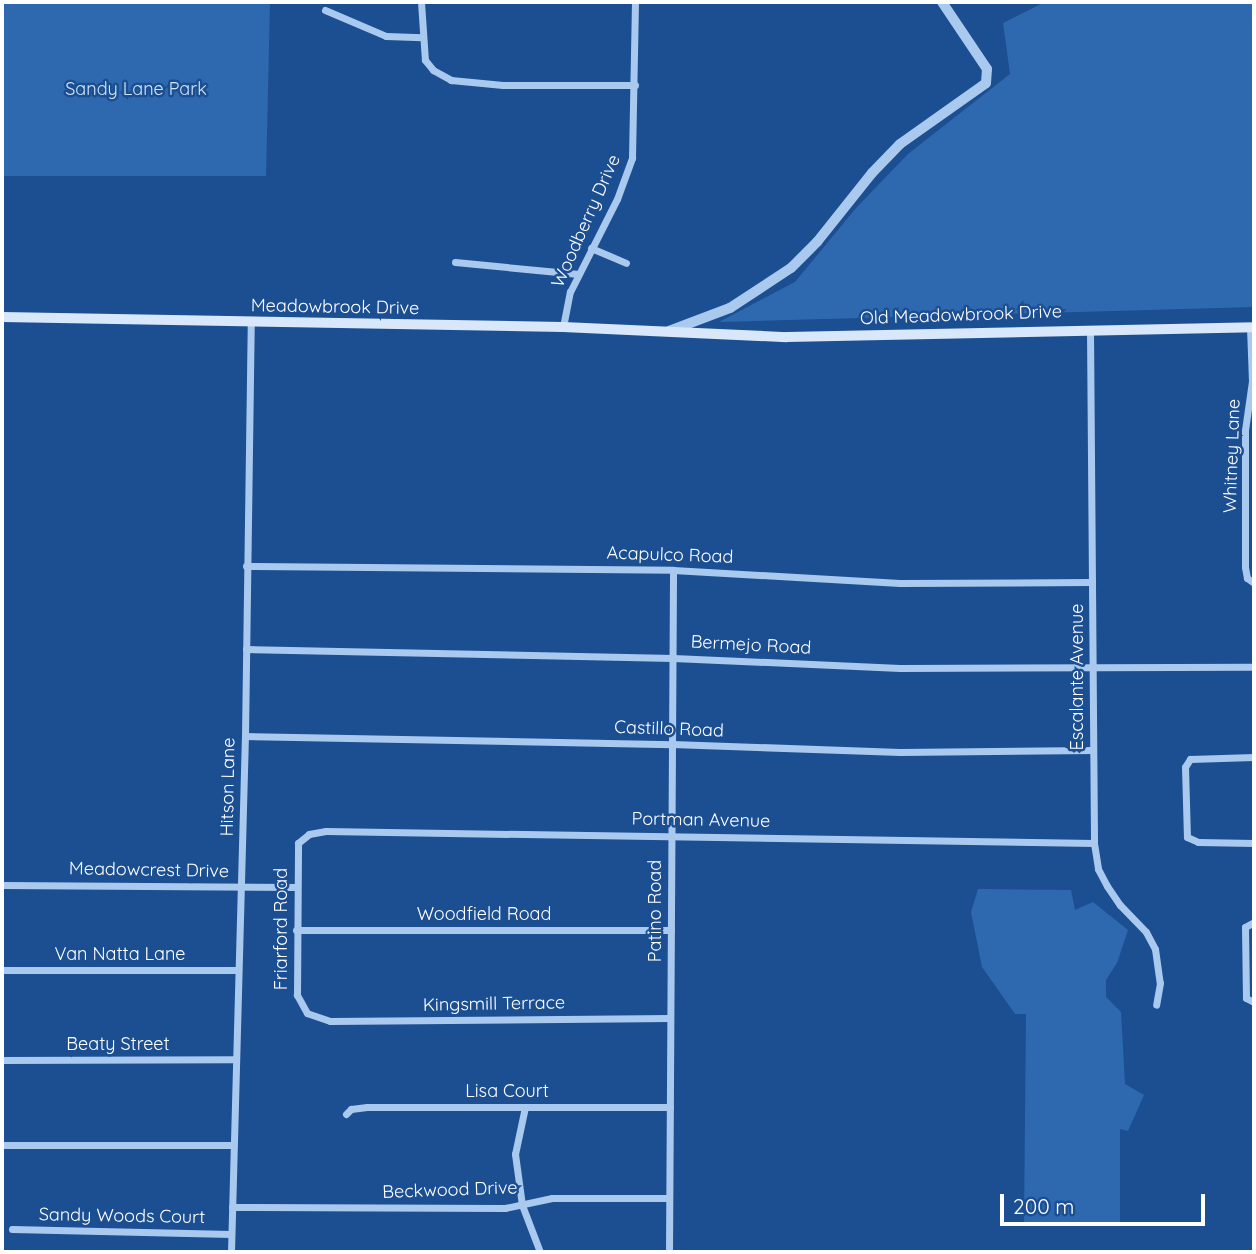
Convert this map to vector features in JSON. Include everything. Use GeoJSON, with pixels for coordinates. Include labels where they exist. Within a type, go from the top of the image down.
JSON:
{"type":"FeatureCollection","features":[{"type":"Feature","properties":{"kind":"main road","name":"Meadowbrook Drive"},"geometry":{"type":"LineString","coordinates":[[2,317],[668,331]]}},
{"type":"Feature","properties":{"kind":"main road","name":"Old Meadowbrook Drive"},"geometry":{"type":"LineString","coordinates":[[668,331],[839,337],[907,332],[1252,327]]}},
{"type":"Feature","properties":{"kind":"street"},"geometry":{"type":"LineString","coordinates":[[421,2],[422,37],[429,66],[451,80],[503,85],[635,85]]}},
{"type":"Feature","properties":{"kind":"street","name":"Woodberry Drive"},"geometry":{"type":"LineString","coordinates":[[563,327],[578,274],[617,199],[632,158],[635,2]]}},
{"type":"Feature","properties":{"kind":"street"},"geometry":{"type":"LineString","coordinates":[[668,331],[730,308],[791,268],[817,242],[872,173],[901,144],[988,79],[987,69],[942,2]]}},
{"type":"Feature","properties":{"kind":"street"},"geometry":{"type":"LineString","coordinates":[[325,10],[386,36],[422,37]]}},
{"type":"Feature","properties":{"kind":"street"},"geometry":{"type":"LineString","coordinates":[[591,248],[626,263]]}},
{"type":"Feature","properties":{"kind":"street"},"geometry":{"type":"LineString","coordinates":[[455,261],[578,274]]}},
{"type":"Feature","properties":{"kind":"street","name":"Hitson Lane"},"geometry":{"type":"LineString","coordinates":[[231,1252],[245,736],[251,323]]}},
{"type":"Feature","properties":{"kind":"street","name":"Whitney Lane"},"geometry":{"type":"LineString","coordinates":[[1252,327],[1252,381],[1245,430],[1245,568],[1247,578],[1254,583]]}},
{"type":"Feature","properties":{"kind":"street","name":"Escalante Avenue"},"geometry":{"type":"LineString","coordinates":[[1090,330],[1094,843],[1098,869],[1107,886],[1120,905],[1146,932],[1155,949],[1160,983],[1156,1005]]}},
{"type":"Feature","properties":{"kind":"street","name":"Acapulco Road"},"geometry":{"type":"LineString","coordinates":[[246,566],[673,569],[901,583],[1092,582]]}},
{"type":"Feature","properties":{"kind":"street","name":"Patino Road"},"geometry":{"type":"LineString","coordinates":[[669,1252],[673,569]]}},
{"type":"Feature","properties":{"kind":"street","name":"Bermejo Road"},"geometry":{"type":"LineString","coordinates":[[246,649],[673,657],[901,668],[1254,667]]}},
{"type":"Feature","properties":{"kind":"street","name":"Castillo Road"},"geometry":{"type":"LineString","coordinates":[[245,736],[672,744],[901,752],[1093,750]]}},
{"type":"Feature","properties":{"kind":"street"},"geometry":{"type":"LineString","coordinates":[[1254,757],[1190,759],[1185,767],[1187,837],[1198,842],[1254,843]]}},
{"type":"Feature","properties":{"kind":"street","name":"Portman Avenue"},"geometry":{"type":"LineString","coordinates":[[309,834],[326,831],[1094,843]]}},
{"type":"Feature","properties":{"kind":"street","name":"Friarford Road"},"geometry":{"type":"LineString","coordinates":[[309,834],[298,843],[297,995],[307,1013],[319,1018]]}},
{"type":"Feature","properties":{"kind":"street","name":"Meadowcrest Drive"},"geometry":{"type":"LineString","coordinates":[[2,885],[296,887]]}},
{"type":"Feature","properties":{"kind":"street"},"geometry":{"type":"LineString","coordinates":[[1254,922],[1245,927],[1246,998],[1254,1002]]}},
{"type":"Feature","properties":{"kind":"street","name":"Woodfield Road"},"geometry":{"type":"LineString","coordinates":[[296,930],[671,930]]}},
{"type":"Feature","properties":{"kind":"street","name":"Van Natta Lane"},"geometry":{"type":"LineString","coordinates":[[2,970],[238,970]]}},
{"type":"Feature","properties":{"kind":"street","name":"Kingsmill Terrace"},"geometry":{"type":"LineString","coordinates":[[319,1018],[330,1021],[670,1018]]}},
{"type":"Feature","properties":{"kind":"street","name":"Beaty Street"},"geometry":{"type":"LineString","coordinates":[[2,1060],[235,1059]]}},
{"type":"Feature","properties":{"kind":"street","name":"Lisa Court"},"geometry":{"type":"LineString","coordinates":[[346,1114],[351,1109],[366,1107],[670,1107]]}},
{"type":"Feature","properties":{"kind":"street"},"geometry":{"type":"LineString","coordinates":[[525,1107],[515,1154],[522,1205],[540,1252]]}},
{"type":"Feature","properties":{"kind":"street"},"geometry":{"type":"LineString","coordinates":[[2,1145],[233,1145]]}},
{"type":"Feature","properties":{"kind":"street","name":"Beckwood Drive"},"geometry":{"type":"LineString","coordinates":[[232,1207],[505,1208],[552,1198],[669,1198]]}},
{"type":"Feature","properties":{"kind":"street","name":"Sandy Woods Court"},"geometry":{"type":"LineString","coordinates":[[12,1229],[232,1234]]}},
{"type":"Feature","properties":{"kind":"green space","name":"Sandy Lane Park"},"geometry":{"type":"Polygon","coordinates":[[[2,2],[270,2],[266,176],[2,176],[2,2]]]}},
{"type":"Feature","properties":{"kind":"green space"},"geometry":{"type":"Polygon","coordinates":[[[1045,2],[1254,2],[1254,307],[719,322],[795,282],[857,207],[908,154],[1010,74],[1003,23],[1045,2]]]}},
{"type":"Feature","properties":{"kind":"green space"},"geometry":{"type":"Polygon","coordinates":[[[978,889],[1071,890],[1075,910],[1093,902],[1128,930],[1117,963],[1106,980],[1106,997],[1121,1012],[1125,1084],[1144,1095],[1128,1131],[1120,1129],[1120,1225],[1024,1223],[1026,1014],[1015,1014],[982,967],[971,912],[978,889]]]}}]}
